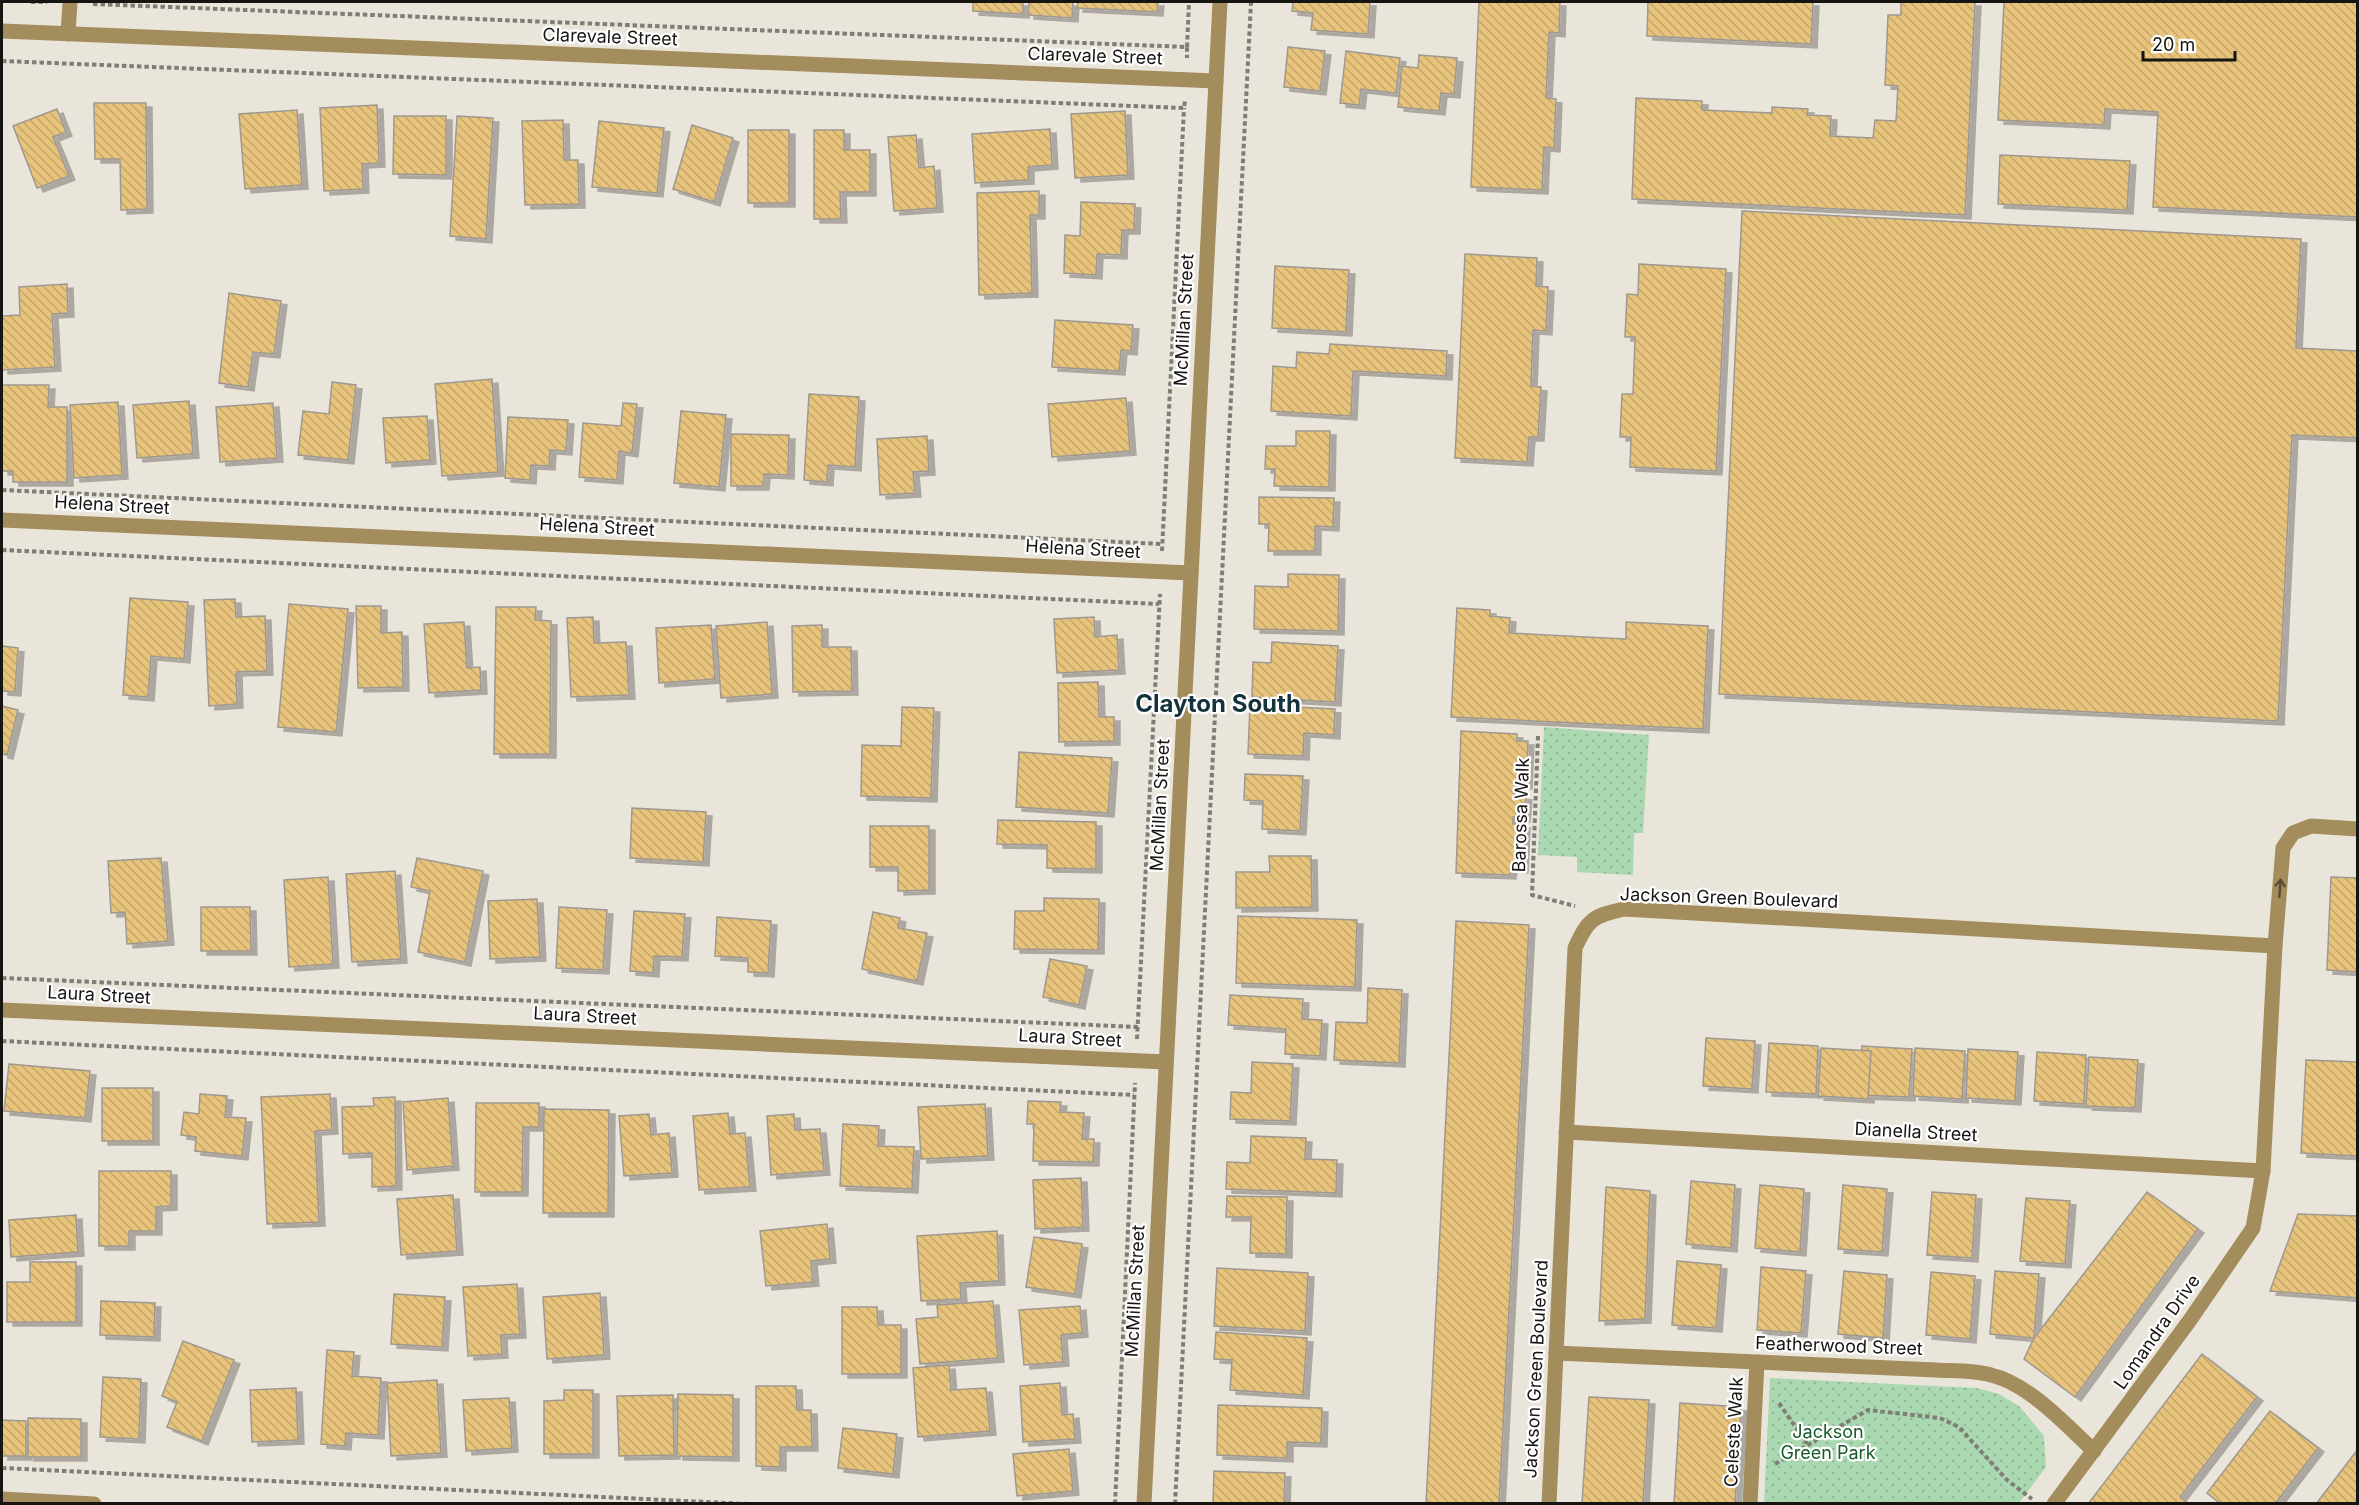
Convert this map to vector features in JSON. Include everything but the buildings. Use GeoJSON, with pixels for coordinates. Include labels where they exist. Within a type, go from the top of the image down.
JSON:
{"type":"FeatureCollection","features":[{"type":"Feature","properties":{"kind":"street"},"geometry":{"type":"LineString","coordinates":[[68,34],[70,2]]}},
{"type":"Feature","properties":{"kind":"street","name":"McMillan Street"},"geometry":{"type":"LineString","coordinates":[[1144,1503],[1220,2]]}},
{"type":"Feature","properties":{"kind":"street","name":"Clarevale Street"},"geometry":{"type":"LineString","coordinates":[[2,31],[1216,81]]}},
{"type":"Feature","properties":{"kind":"street","name":"Helena Street"},"geometry":{"type":"LineString","coordinates":[[2,520],[1191,573]]}},
{"type":"Feature","properties":{"kind":"street","name":"Lomandra Drive"},"geometry":{"type":"LineString","coordinates":[[2055,1503],[2190,1320],[2253,1228],[2263,1171],[2275,946],[2283,848],[2293,833],[2311,826],[2358,829]]}},
{"type":"Feature","properties":{"kind":"street","name":"Jackson Green Boulevard"},"geometry":{"type":"LineString","coordinates":[[1549,1503],[1575,948],[1584,927],[1602,914],[1624,909],[2275,946]]}},
{"type":"Feature","properties":{"kind":"street","name":"Laura Street"},"geometry":{"type":"LineString","coordinates":[[2,1010],[1166,1062]]}},
{"type":"Feature","properties":{"kind":"street","name":"Dianella Street"},"geometry":{"type":"LineString","coordinates":[[1566,1132],[2263,1171]]}},
{"type":"Feature","properties":{"kind":"street","name":"Featherwood Street"},"geometry":{"type":"LineString","coordinates":[[1557,1353],[1936,1370],[1992,1375],[2018,1386],[2094,1451]]}},
{"type":"Feature","properties":{"kind":"street","name":"Celeste Walk"},"geometry":{"type":"LineString","coordinates":[[1750,1503],[1757,1362]]}},
{"type":"Feature","properties":{"kind":"street"},"geometry":{"type":"LineString","coordinates":[[2,1499],[94,1503]]}},
{"type":"Feature","properties":{"kind":"path"},"geometry":{"type":"LineString","coordinates":[[31,2],[107,3],[1187,47]]}},
{"type":"Feature","properties":{"kind":"path"},"geometry":{"type":"LineString","coordinates":[[1115,1503],[1189,2]]}},
{"type":"Feature","properties":{"kind":"path"},"geometry":{"type":"LineString","coordinates":[[1175,1503],[1251,2]]}},
{"type":"Feature","properties":{"kind":"path"},"geometry":{"type":"LineString","coordinates":[[2,61],[1184,108]]}},
{"type":"Feature","properties":{"kind":"path"},"geometry":{"type":"LineString","coordinates":[[2,489],[1162,543]]}},
{"type":"Feature","properties":{"kind":"path"},"geometry":{"type":"LineString","coordinates":[[2,550],[1160,604]]}},
{"type":"Feature","properties":{"kind":"path","name":"Barossa Walk"},"geometry":{"type":"LineString","coordinates":[[1538,736],[1532,894],[1602,914]]}},
{"type":"Feature","properties":{"kind":"path"},"geometry":{"type":"LineString","coordinates":[[2,978],[1138,1028]]}},
{"type":"Feature","properties":{"kind":"path"},"geometry":{"type":"LineString","coordinates":[[2,1041],[1134,1095]]}},
{"type":"Feature","properties":{"kind":"path"},"geometry":{"type":"LineString","coordinates":[[1756,1397],[1776,1398],[1808,1445]]}},
{"type":"Feature","properties":{"kind":"path"},"geometry":{"type":"LineString","coordinates":[[1752,1478],[1868,1410],[1940,1418],[1959,1427],[2007,1480],[2037,1503]]}},
{"type":"Feature","properties":{"kind":"path"},"geometry":{"type":"LineString","coordinates":[[2,1468],[748,1503]]}},
{"type":"Feature","properties":{"kind":"green space"},"geometry":{"type":"Polygon","coordinates":[[[1544,727],[1649,735],[1643,833],[1634,833],[1633,875],[1577,872],[1577,857],[1538,855],[1544,727]]]}},
{"type":"Feature","properties":{"kind":"green space","name":"Jackson Green Park"},"geometry":{"type":"Polygon","coordinates":[[[1770,1378],[1977,1388],[1999,1394],[2019,1406],[2044,1436],[2046,1467],[2019,1503],[1764,1503],[1770,1378]]]}},
{"type":"Feature","properties":{"kind":"district","name":"Clayton South"},"geometry":{"type":"Point","coordinates":[1218,704]}}]}
